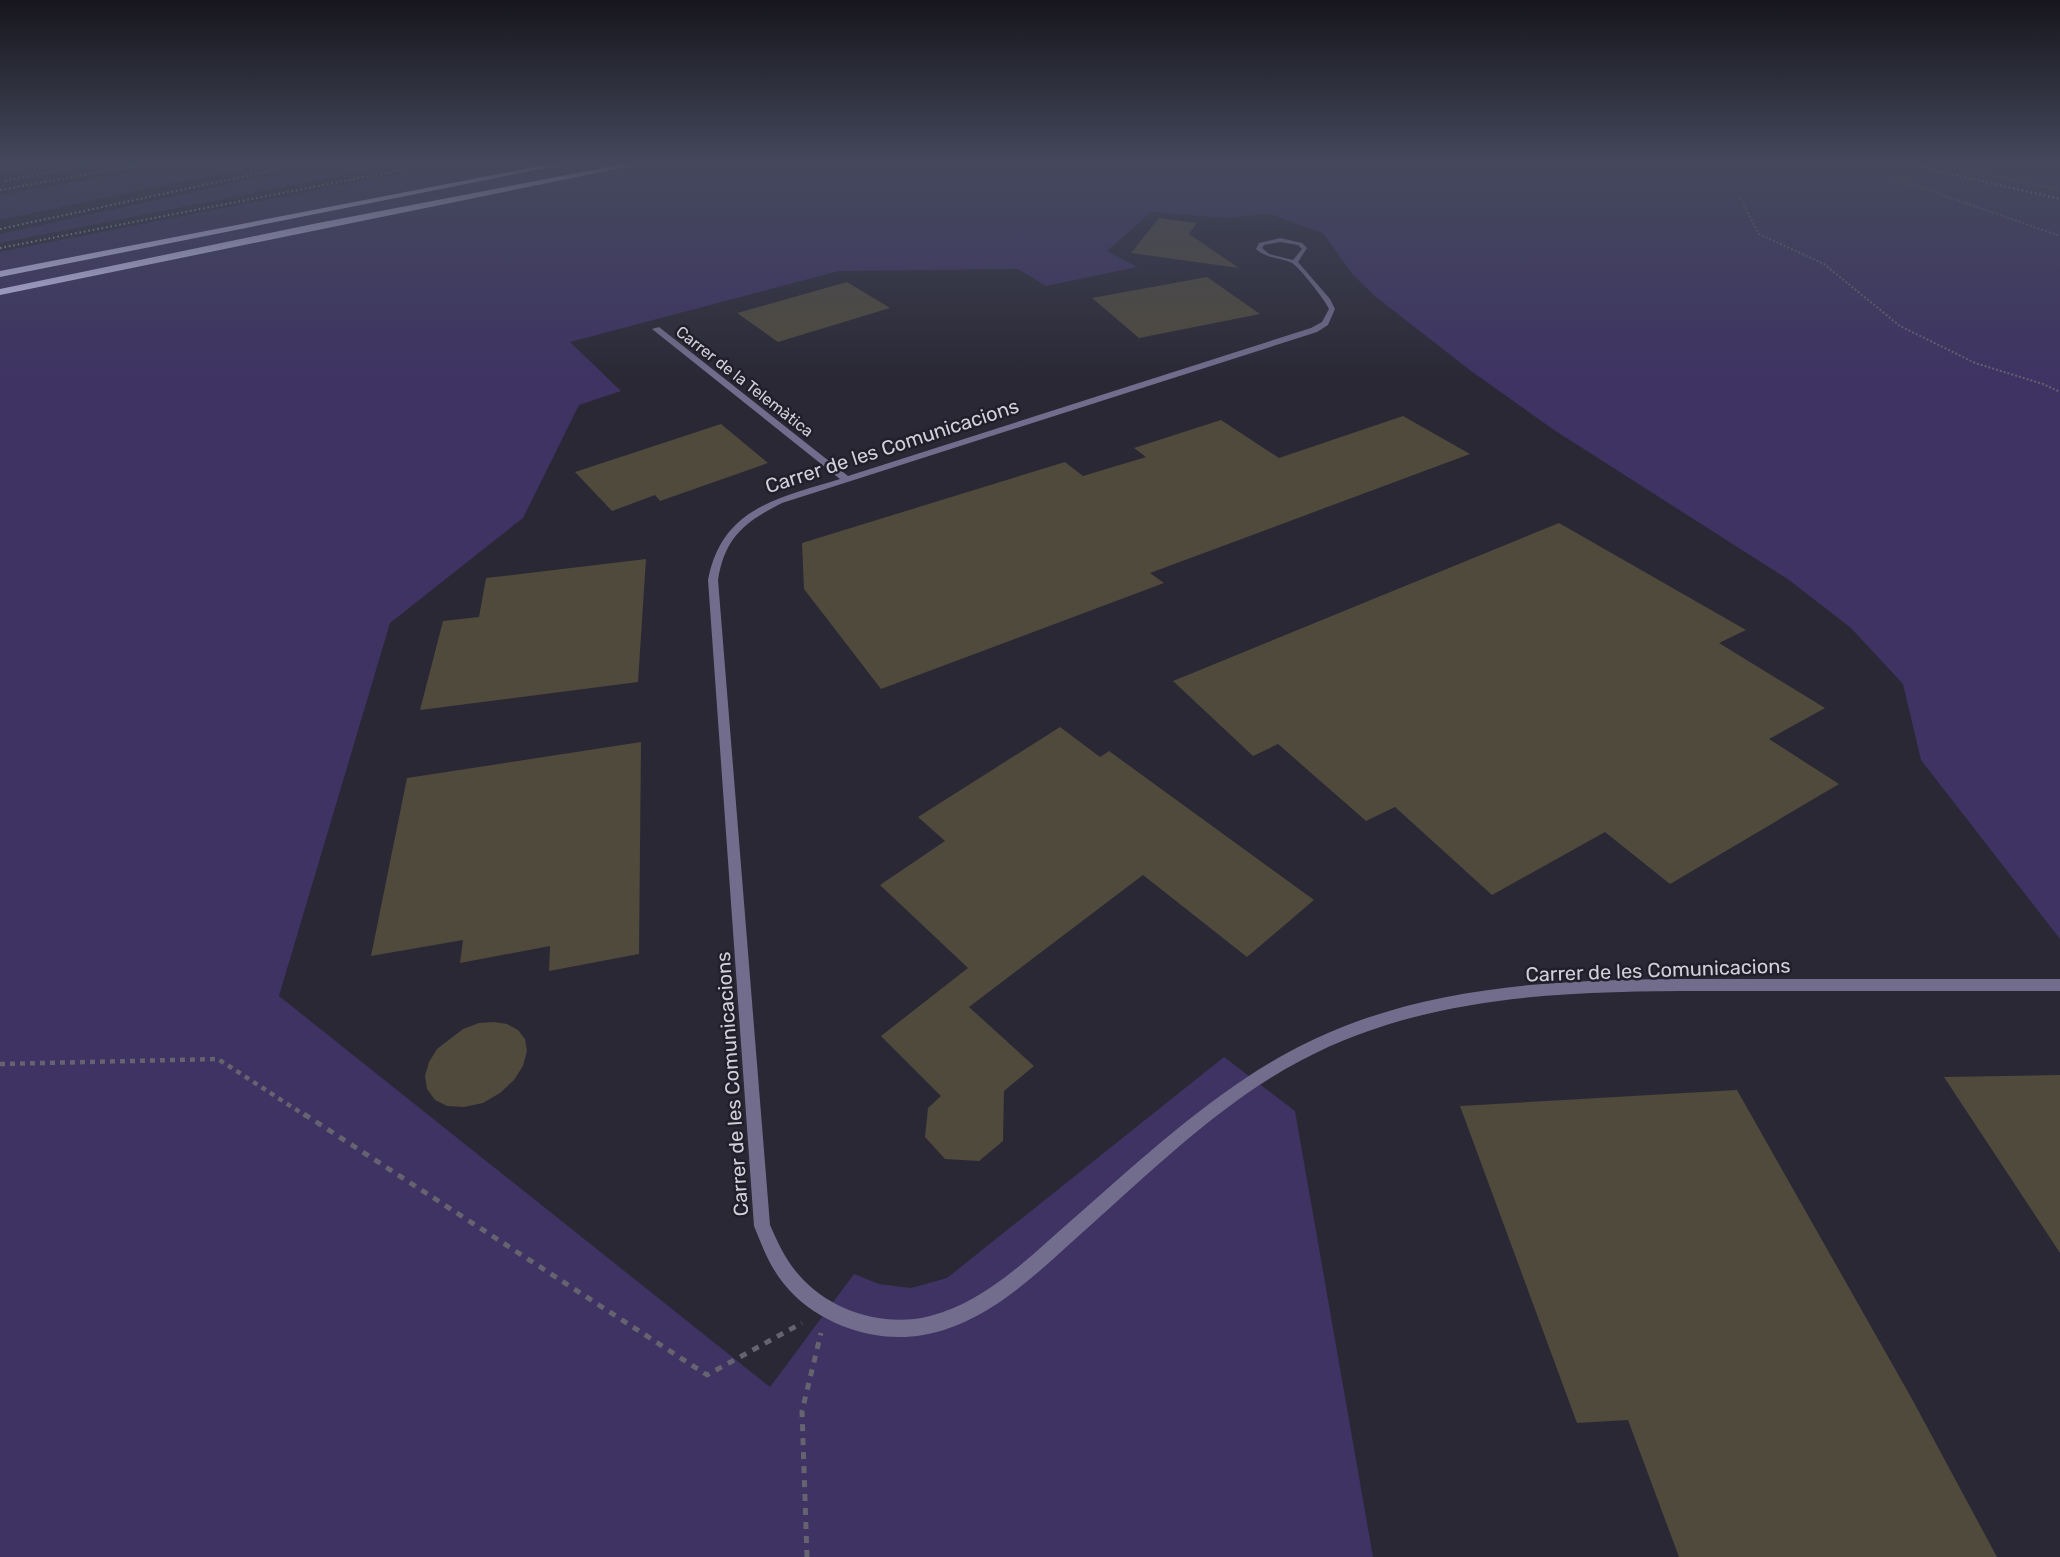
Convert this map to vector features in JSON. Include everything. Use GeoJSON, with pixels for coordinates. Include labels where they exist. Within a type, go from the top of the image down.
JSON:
{"type":"FeatureCollection","features":[{"type":"Feature","properties":{"kind":"highway"},"geometry":{"type":"LineString","coordinates":[[0,274],[201,235]]}},
{"type":"Feature","properties":{"kind":"highway"},"geometry":{"type":"LineString","coordinates":[[0,292],[276,235]]}},
{"type":"Feature","properties":{"kind":"street"},"geometry":{"type":"LineString","coordinates":[[1273,240],[1300,244],[1305,252],[1295,261],[1267,255],[1258,246],[1273,240]]}},
{"type":"Feature","properties":{"kind":"street","name":"Carrer de les Comunicacions"},"geometry":{"type":"LineString","coordinates":[[1295,261],[1328,300],[1332,309],[1325,323],[1314,330],[845,478],[779,501],[741,523],[719,551],[713,580],[762,1226],[777,1259],[799,1289],[827,1309],[859,1322],[894,1329],[927,1326],[964,1313],[1012,1282],[1210,1111],[1252,1082],[1297,1055],[1343,1033],[1437,1005],[1501,994],[1645,985],[2060,985]]}},
{"type":"Feature","properties":{"kind":"street","name":"Carrer de la Telemàtica"},"geometry":{"type":"LineString","coordinates":[[656,329],[845,478]]}},
{"type":"Feature","properties":{"kind":"path"},"geometry":{"type":"LineString","coordinates":[[1760,235],[1824,264],[1900,326],[1975,363],[2043,384],[2060,392]]}},
{"type":"Feature","properties":{"kind":"path"},"geometry":{"type":"LineString","coordinates":[[0,1065],[218,1059],[707,1375],[827,1309]]}},
{"type":"Feature","properties":{"kind":"path"},"geometry":{"type":"LineString","coordinates":[[807,1557],[802,1411],[827,1309]]}},
{"type":"Feature","properties":{"kind":"shaded area"},"geometry":{"type":"Polygon","coordinates":[[[0,235],[42,235],[0,243],[0,235]]]}},
{"type":"Feature","properties":{"kind":"shaded area"},"geometry":{"type":"Polygon","coordinates":[[[88,235],[1125,235],[1107,251],[1137,267],[1046,286],[1018,269],[839,271],[570,342],[621,391],[579,405],[523,518],[390,623],[279,996],[770,1387],[854,1274],[879,1284],[911,1288],[947,1278],[1224,1057],[1295,1111],[1373,1557],[0,1557],[0,252],[88,235]]]}},
{"type":"Feature","properties":{"kind":"shaded area"},"geometry":{"type":"Polygon","coordinates":[[[1324,235],[2060,235],[2060,939],[1921,760],[1903,684],[1851,628],[1789,580],[1554,430],[1471,371],[1376,297],[1353,275],[1324,235]]]}},
{"type":"Feature","properties":{"kind":"building"},"geometry":{"type":"Polygon","coordinates":[[[1146,235],[1190,235],[1239,268],[1131,253],[1146,235]]]}},
{"type":"Feature","properties":{"kind":"building"},"geometry":{"type":"Polygon","coordinates":[[[1207,277],[1260,314],[1139,338],[1092,298],[1207,277]]]}},
{"type":"Feature","properties":{"kind":"building"},"geometry":{"type":"Polygon","coordinates":[[[847,282],[890,308],[778,342],[737,313],[847,282]]]}},
{"type":"Feature","properties":{"kind":"building"},"geometry":{"type":"Polygon","coordinates":[[[1403,416],[1470,454],[1150,573],[1164,583],[881,689],[804,589],[802,543],[1065,462],[1083,476],[1146,457],[1134,448],[1221,420],[1279,458],[1403,416]]]}},
{"type":"Feature","properties":{"kind":"building"},"geometry":{"type":"Polygon","coordinates":[[[721,424],[768,463],[660,501],[655,495],[612,511],[575,472],[721,424]]]}},
{"type":"Feature","properties":{"kind":"building"},"geometry":{"type":"Polygon","coordinates":[[[1559,523],[1746,630],[1719,643],[1825,708],[1769,739],[1839,784],[1670,884],[1605,832],[1492,895],[1395,807],[1366,821],[1278,744],[1253,756],[1173,681],[1559,523]]]}},
{"type":"Feature","properties":{"kind":"building"},"geometry":{"type":"Polygon","coordinates":[[[646,559],[638,682],[420,710],[443,621],[479,617],[486,578],[646,559]]]}},
{"type":"Feature","properties":{"kind":"building"},"geometry":{"type":"Polygon","coordinates":[[[1060,727],[1100,757],[1109,751],[1314,900],[1247,957],[1143,875],[969,1007],[1034,1066],[1004,1091],[1003,1141],[979,1161],[945,1159],[925,1137],[928,1108],[941,1096],[881,1036],[968,968],[880,885],[945,841],[918,817],[1060,727]]]}},
{"type":"Feature","properties":{"kind":"building"},"geometry":{"type":"Polygon","coordinates":[[[641,742],[639,954],[549,971],[550,946],[460,963],[463,940],[371,956],[407,778],[641,742]]]}},
{"type":"Feature","properties":{"kind":"building"},"geometry":{"type":"Polygon","coordinates":[[[479,1023],[507,1024],[518,1030],[525,1039],[527,1051],[523,1066],[514,1080],[500,1093],[483,1103],[464,1107],[447,1106],[435,1100],[427,1089],[425,1076],[429,1062],[437,1049],[463,1029],[479,1023]]]}},
{"type":"Feature","properties":{"kind":"building"},"geometry":{"type":"Polygon","coordinates":[[[2060,1075],[2060,1253],[1944,1077],[2060,1075]]]}},
{"type":"Feature","properties":{"kind":"building"},"geometry":{"type":"Polygon","coordinates":[[[1737,1090],[1912,1399],[1997,1557],[1679,1557],[1628,1420],[1577,1423],[1460,1106],[1737,1090]]]}},
{"type":"Feature","properties":{"kind":"railway"},"geometry":{"type":"LineString","coordinates":[[0,248],[69,235]]}}]}
